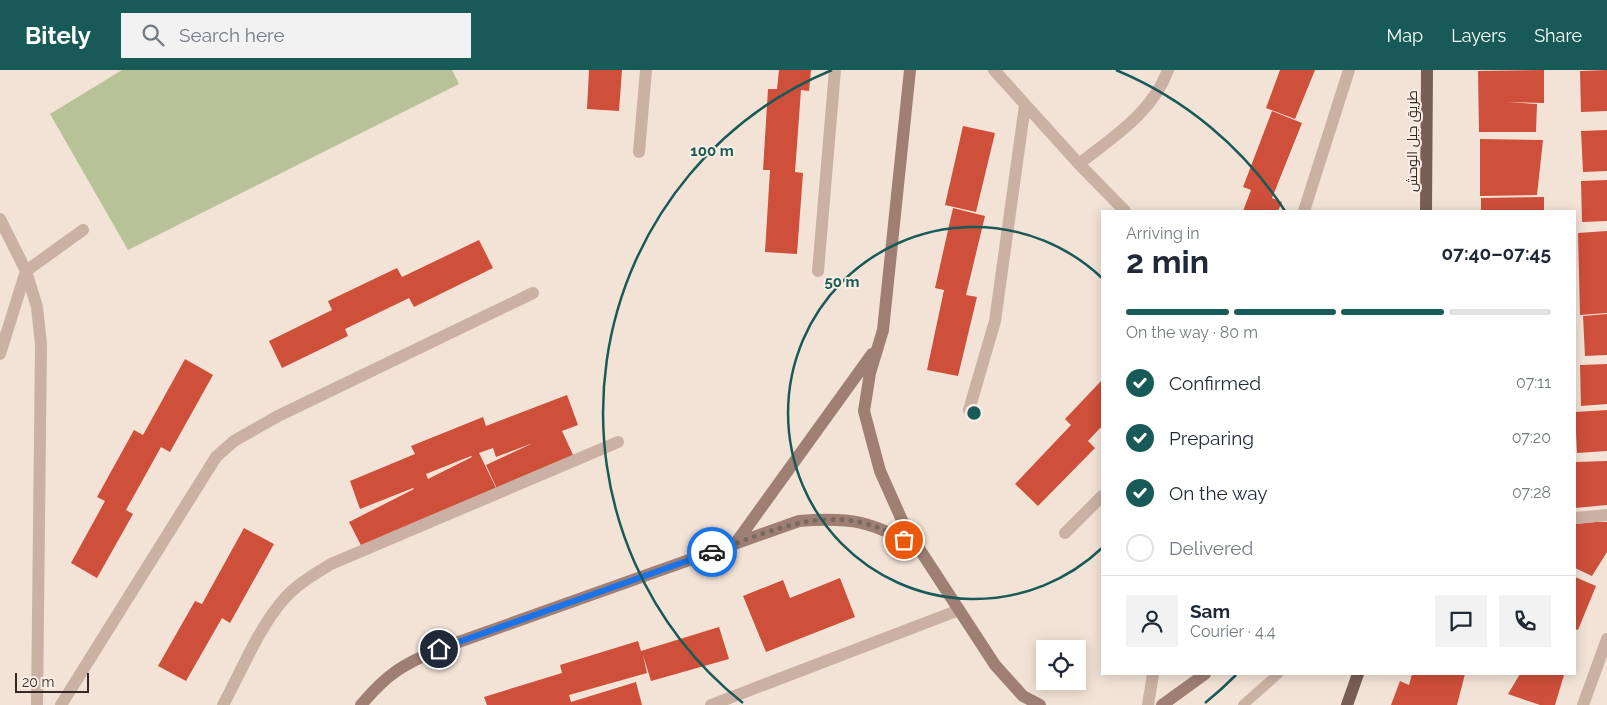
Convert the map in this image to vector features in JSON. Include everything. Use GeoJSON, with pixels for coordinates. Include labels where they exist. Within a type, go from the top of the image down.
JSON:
{"type":"FeatureCollection","features":[{"type":"Feature","properties":{"kind":"main road"},"geometry":{"type":"LineString","coordinates":[[910,70],[883,330],[870,373],[864,410],[880,471],[905,527],[995,665],[1024,696],[1040,705]]}},
{"type":"Feature","properties":{"kind":"main road","name":"طريق جبل الوحش"},"geometry":{"type":"LineString","coordinates":[[1426,210],[1427,70]]}},
{"type":"Feature","properties":{"kind":"main road"},"geometry":{"type":"LineString","coordinates":[[735,544],[878,346]]}},
{"type":"Feature","properties":{"kind":"main road"},"geometry":{"type":"LineString","coordinates":[[361,705],[381,681],[406,663],[799,522],[833,519],[860,521],[888,530],[919,548]]}},
{"type":"Feature","properties":{"kind":"main road"},"geometry":{"type":"LineString","coordinates":[[1162,705],[1204,675]]}},
{"type":"Feature","properties":{"kind":"main road"},"geometry":{"type":"LineString","coordinates":[[1347,705],[1358,675]]}},
{"type":"Feature","properties":{"kind":"street"},"geometry":{"type":"LineString","coordinates":[[639,152],[646,70]]}},
{"type":"Feature","properties":{"kind":"street"},"geometry":{"type":"LineString","coordinates":[[818,270],[835,70]]}},
{"type":"Feature","properties":{"kind":"street"},"geometry":{"type":"LineString","coordinates":[[994,70],[1079,164],[1124,210]]}},
{"type":"Feature","properties":{"kind":"street"},"geometry":{"type":"LineString","coordinates":[[1079,164],[1141,114],[1162,87],[1168,70]]}},
{"type":"Feature","properties":{"kind":"street"},"geometry":{"type":"LineString","coordinates":[[1304,210],[1349,70]]}},
{"type":"Feature","properties":{"kind":"street"},"geometry":{"type":"LineString","coordinates":[[969,410],[995,321],[1025,105]]}},
{"type":"Feature","properties":{"kind":"street"},"geometry":{"type":"LineString","coordinates":[[0,219],[26,271],[37,307],[41,344],[37,705]]}},
{"type":"Feature","properties":{"kind":"street"},"geometry":{"type":"LineString","coordinates":[[0,354],[26,271],[83,230]]}},
{"type":"Feature","properties":{"kind":"street"},"geometry":{"type":"LineString","coordinates":[[61,705],[216,457],[234,440],[278,416],[533,293]]}},
{"type":"Feature","properties":{"kind":"street"},"geometry":{"type":"LineString","coordinates":[[223,705],[270,619],[285,597],[306,580],[331,564],[618,442]]}},
{"type":"Feature","properties":{"kind":"street"},"geometry":{"type":"LineString","coordinates":[[1065,533],[1101,497]]}},
{"type":"Feature","properties":{"kind":"street"},"geometry":{"type":"LineString","coordinates":[[1576,518],[1607,514]]}},
{"type":"Feature","properties":{"kind":"street"},"geometry":{"type":"LineString","coordinates":[[711,705],[960,610]]}},
{"type":"Feature","properties":{"kind":"street"},"geometry":{"type":"LineString","coordinates":[[1583,705],[1607,639]]}},
{"type":"Feature","properties":{"kind":"street"},"geometry":{"type":"LineString","coordinates":[[1148,705],[1153,675]]}},
{"type":"Feature","properties":{"kind":"lane"},"geometry":{"type":"LineString","coordinates":[[1243,705],[1277,675]]}},
{"type":"Feature","properties":{"kind":"green space"},"geometry":{"type":"Polygon","coordinates":[[[122,70],[452,70],[459,84],[128,250],[50,114],[122,70]]]}},
{"type":"Feature","properties":{"kind":"building"},"geometry":{"type":"Polygon","coordinates":[[[589,70],[622,70],[619,111],[587,109],[589,70]]]}},
{"type":"Feature","properties":{"kind":"building"},"geometry":{"type":"Polygon","coordinates":[[[779,70],[811,70],[809,91],[801,90],[795,172],[803,173],[797,254],[765,252],[770,170],[763,170],[768,89],[777,89],[779,70]]]}},
{"type":"Feature","properties":{"kind":"building"},"geometry":{"type":"Polygon","coordinates":[[[1280,70],[1315,70],[1295,119],[1266,108],[1280,70]]]}},
{"type":"Feature","properties":{"kind":"building"},"geometry":{"type":"Polygon","coordinates":[[[1544,70],[1544,103],[1507,102],[1537,104],[1536,132],[1479,132],[1478,71],[1544,70]]]}},
{"type":"Feature","properties":{"kind":"building"},"geometry":{"type":"Polygon","coordinates":[[[1607,70],[1607,111],[1581,112],[1580,71],[1607,70]]]}},
{"type":"Feature","properties":{"kind":"building"},"geometry":{"type":"Polygon","coordinates":[[[1272,111],[1302,123],[1272,198],[1282,202],[1278,210],[1243,210],[1251,190],[1243,187],[1272,111]]]}},
{"type":"Feature","properties":{"kind":"building"},"geometry":{"type":"Polygon","coordinates":[[[963,126],[995,133],[976,212],[945,205],[963,126]]]}},
{"type":"Feature","properties":{"kind":"building"},"geometry":{"type":"Polygon","coordinates":[[[1607,130],[1607,171],[1583,172],[1581,131],[1607,130]]]}},
{"type":"Feature","properties":{"kind":"building"},"geometry":{"type":"Polygon","coordinates":[[[1480,139],[1543,140],[1537,195],[1480,196],[1480,139]]]}},
{"type":"Feature","properties":{"kind":"building"},"geometry":{"type":"Polygon","coordinates":[[[1607,180],[1607,221],[1582,222],[1581,181],[1607,180]]]}},
{"type":"Feature","properties":{"kind":"building"},"geometry":{"type":"Polygon","coordinates":[[[1544,197],[1544,210],[1481,210],[1481,198],[1544,197]]]}},
{"type":"Feature","properties":{"kind":"building"},"geometry":{"type":"Polygon","coordinates":[[[953,208],[985,216],[966,295],[977,297],[958,376],[927,370],[944,290],[935,288],[953,208]]]}},
{"type":"Feature","properties":{"kind":"building"},"geometry":{"type":"Polygon","coordinates":[[[1607,231],[1607,313],[1580,315],[1578,233],[1607,231]]]}},
{"type":"Feature","properties":{"kind":"building"},"geometry":{"type":"Polygon","coordinates":[[[479,240],[493,268],[414,307],[409,298],[345,329],[348,336],[282,368],[269,341],[332,310],[328,301],[397,268],[402,277],[479,240]]]}},
{"type":"Feature","properties":{"kind":"building"},"geometry":{"type":"Polygon","coordinates":[[[1607,314],[1607,355],[1585,356],[1583,316],[1607,314]]]}},
{"type":"Feature","properties":{"kind":"building"},"geometry":{"type":"Polygon","coordinates":[[[185,359],[213,375],[170,452],[161,447],[126,510],[133,514],[97,578],[71,563],[105,501],[97,497],[134,430],[143,435],[185,359]]]}},
{"type":"Feature","properties":{"kind":"building"},"geometry":{"type":"Polygon","coordinates":[[[1607,364],[1607,404],[1581,406],[1580,365],[1607,364]]]}},
{"type":"Feature","properties":{"kind":"building"},"geometry":{"type":"Polygon","coordinates":[[[1101,381],[1101,427],[1088,441],[1095,448],[1038,506],[1015,484],[1071,425],[1065,419],[1101,381]]]}},
{"type":"Feature","properties":{"kind":"building"},"geometry":{"type":"Polygon","coordinates":[[[567,395],[578,425],[562,431],[574,457],[498,491],[486,465],[533,443],[496,457],[493,448],[479,453],[496,488],[365,553],[349,522],[414,489],[360,509],[350,481],[415,454],[411,446],[483,417],[486,426],[567,395]],[[472,457],[426,474],[428,479],[472,457]]]}},
{"type":"Feature","properties":{"kind":"building"},"geometry":{"type":"Polygon","coordinates":[[[1607,410],[1607,451],[1577,453],[1576,412],[1607,410]]]}},
{"type":"Feature","properties":{"kind":"building"},"geometry":{"type":"Polygon","coordinates":[[[1607,461],[1607,505],[1576,508],[1576,462],[1607,461]]]}},
{"type":"Feature","properties":{"kind":"building"},"geometry":{"type":"Polygon","coordinates":[[[1607,522],[1607,552],[1592,576],[1576,568],[1576,524],[1607,522]]]}},
{"type":"Feature","properties":{"kind":"building"},"geometry":{"type":"Polygon","coordinates":[[[244,528],[274,544],[230,623],[222,618],[186,681],[158,666],[195,601],[202,604],[244,528]]]}},
{"type":"Feature","properties":{"kind":"building"},"geometry":{"type":"Polygon","coordinates":[[[1576,577],[1596,586],[1578,630],[1576,629],[1576,577]]]}},
{"type":"Feature","properties":{"kind":"building"},"geometry":{"type":"Polygon","coordinates":[[[840,578],[855,617],[766,652],[743,596],[783,580],[790,598],[840,578]]]}},
{"type":"Feature","properties":{"kind":"building"},"geometry":{"type":"Polygon","coordinates":[[[719,627],[729,659],[651,681],[643,655],[647,673],[569,695],[571,702],[636,682],[642,705],[487,705],[484,697],[562,673],[560,665],[638,641],[641,651],[719,627]]]}},
{"type":"Feature","properties":{"kind":"building"},"geometry":{"type":"Polygon","coordinates":[[[1412,675],[1465,675],[1457,705],[1391,705],[1400,681],[1409,685],[1412,675]]]}},
{"type":"Feature","properties":{"kind":"building"},"geometry":{"type":"Polygon","coordinates":[[[1519,675],[1564,675],[1555,705],[1540,705],[1508,694],[1519,675]]]}},
{"type":"Feature","properties":{"kind":"way so far"},"geometry":{"type":"LineString","coordinates":[[712,552],[799,522],[833,519],[860,521],[888,530],[904,540]]}},
{"type":"Feature","properties":{"kind":"route"},"geometry":{"type":"LineString","coordinates":[[439,649],[712,552]]}}]}
